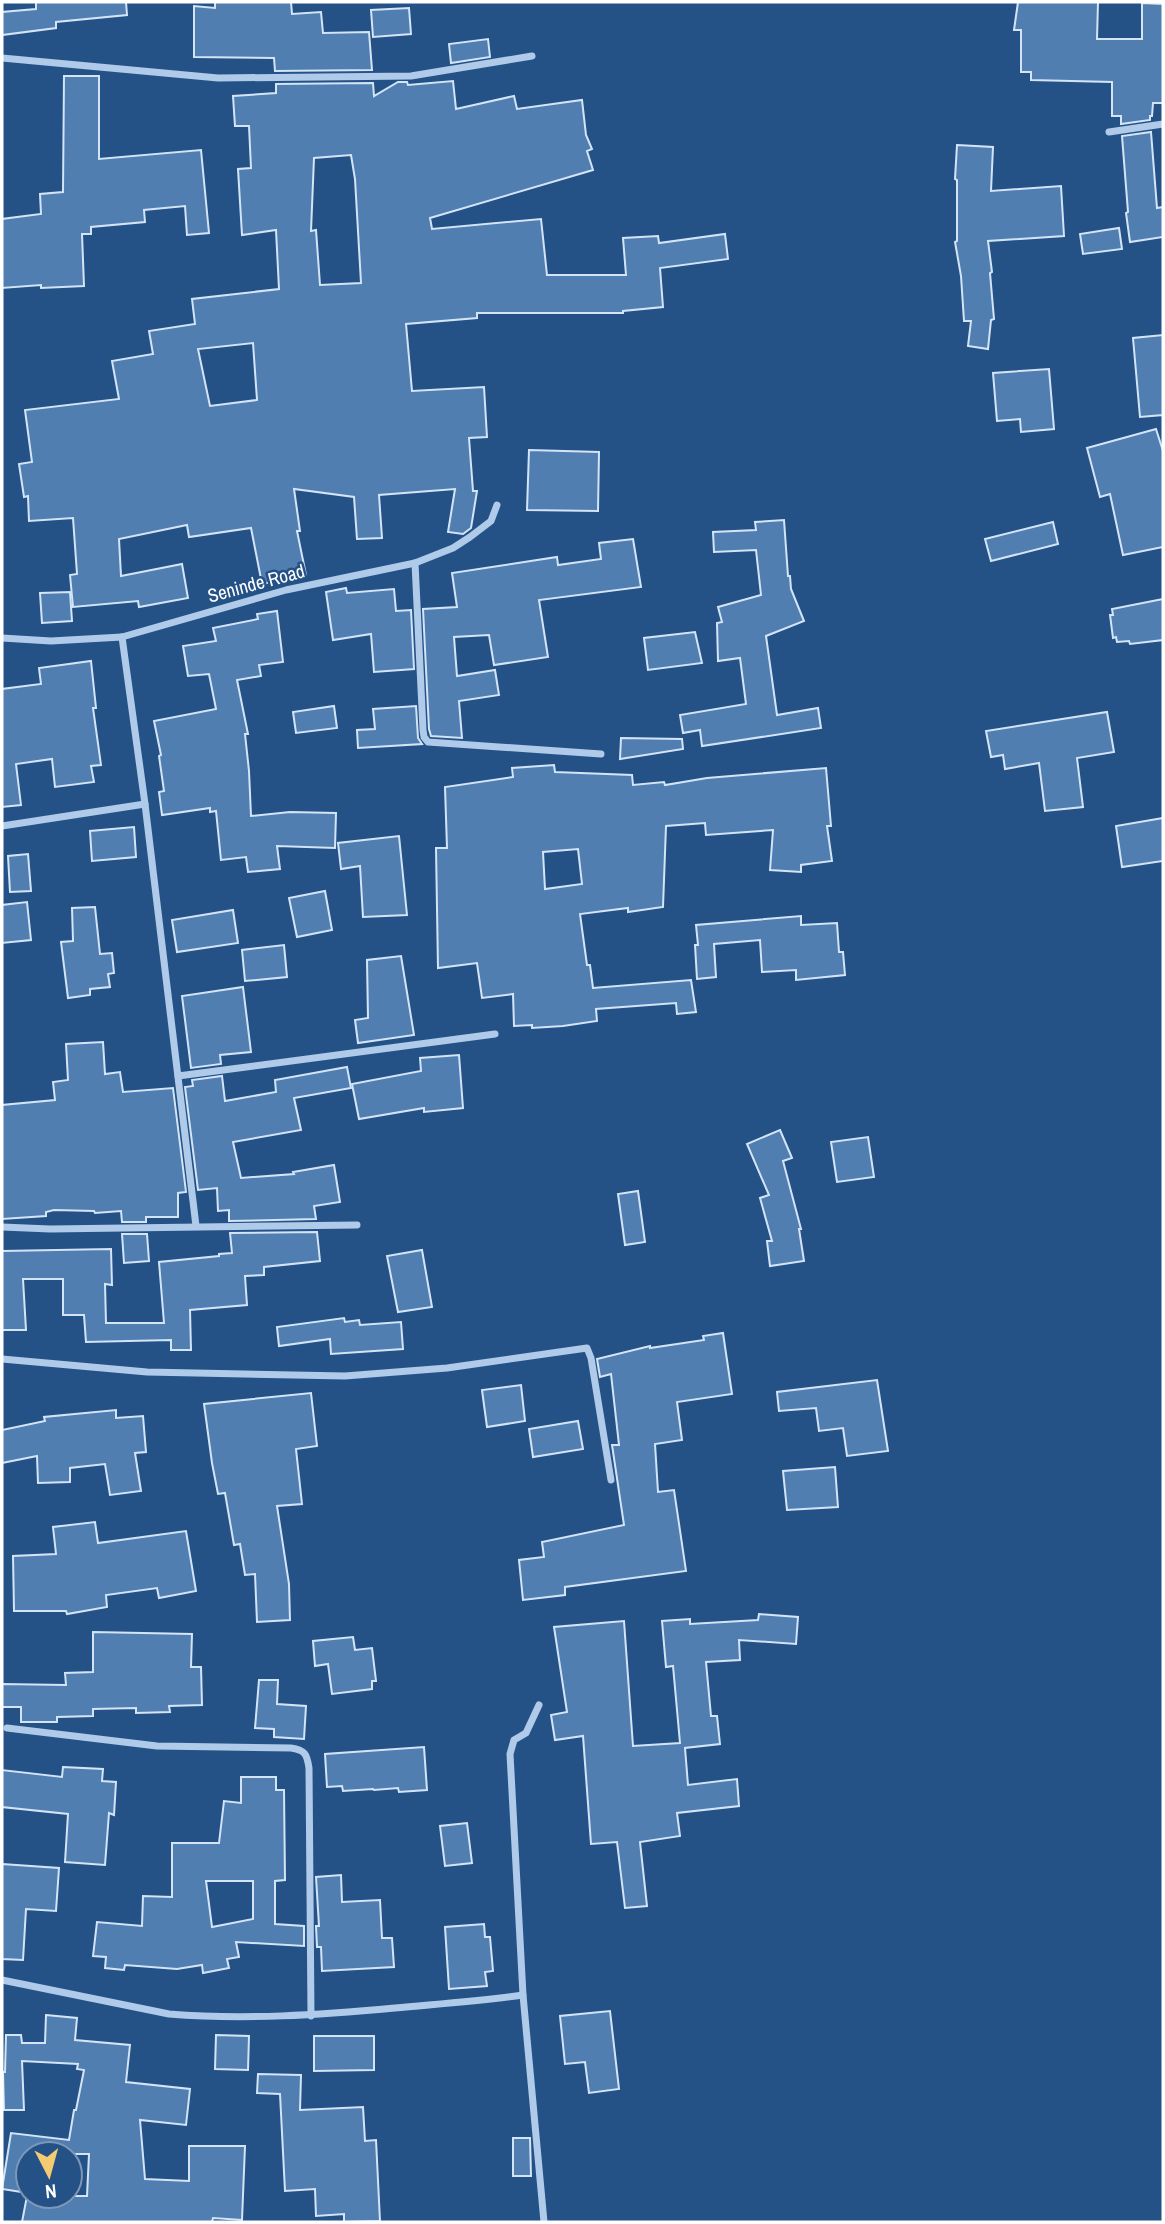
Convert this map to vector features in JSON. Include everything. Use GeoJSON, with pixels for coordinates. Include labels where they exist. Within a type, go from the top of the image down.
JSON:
{"type":"FeatureCollection","features":[{"type":"Feature","properties":{"kind":"street"},"geometry":{"type":"LineString","coordinates":[[2,58],[218,78],[411,76],[533,56]]}},
{"type":"Feature","properties":{"kind":"street"},"geometry":{"type":"LineString","coordinates":[[1109,132],[1163,124]]}},
{"type":"Feature","properties":{"kind":"street","name":"Seninde Road"},"geometry":{"type":"LineString","coordinates":[[2,638],[51,641],[122,636],[286,590],[415,563],[453,548],[470,537],[491,521],[497,505]]}},
{"type":"Feature","properties":{"kind":"street"},"geometry":{"type":"LineString","coordinates":[[415,563],[423,730],[428,742],[601,754]]}},
{"type":"Feature","properties":{"kind":"street"},"geometry":{"type":"LineString","coordinates":[[122,636],[196,1226]]}},
{"type":"Feature","properties":{"kind":"street"},"geometry":{"type":"LineString","coordinates":[[2,826],[145,804]]}},
{"type":"Feature","properties":{"kind":"street"},"geometry":{"type":"LineString","coordinates":[[178,1076],[495,1034]]}},
{"type":"Feature","properties":{"kind":"street"},"geometry":{"type":"LineString","coordinates":[[2,1227],[50,1229],[357,1225]]}},
{"type":"Feature","properties":{"kind":"street"},"geometry":{"type":"LineString","coordinates":[[2,1359],[148,1372],[345,1376],[447,1368],[587,1348],[591,1358],[611,1480]]}},
{"type":"Feature","properties":{"kind":"street"},"geometry":{"type":"LineString","coordinates":[[539,1705],[526,1733],[514,1740],[510,1754],[523,1995],[544,2222]]}},
{"type":"Feature","properties":{"kind":"street"},"geometry":{"type":"LineString","coordinates":[[7,1728],[157,1746],[302,1750],[307,1755],[309,1768],[311,2016]]}},
{"type":"Feature","properties":{"kind":"street"},"geometry":{"type":"LineString","coordinates":[[2,1980],[169,2014],[311,2016],[523,1995]]}},
{"type":"Feature","properties":{"kind":"building"},"geometry":{"type":"Polygon","coordinates":[[[36,2],[126,2],[127,15],[56,22],[56,28],[2,35],[2,12],[36,9],[36,2]]]}},
{"type":"Feature","properties":{"kind":"building"},"geometry":{"type":"Polygon","coordinates":[[[215,2],[291,2],[292,14],[321,12],[323,33],[369,32],[372,70],[275,71],[274,58],[194,57],[194,6],[215,8],[215,2]]]}},
{"type":"Feature","properties":{"kind":"building"},"geometry":{"type":"Polygon","coordinates":[[[1018,2],[1098,2],[1097,39],[1142,39],[1142,3],[1163,4],[1163,103],[1153,103],[1150,120],[1121,124],[1121,116],[1112,116],[1112,82],[1031,80],[1031,72],[1021,72],[1021,30],[1014,30],[1018,2]]]}},
{"type":"Feature","properties":{"kind":"building"},"geometry":{"type":"Polygon","coordinates":[[[409,8],[411,34],[373,37],[371,10],[409,8]]]}},
{"type":"Feature","properties":{"kind":"building"},"geometry":{"type":"Polygon","coordinates":[[[488,39],[490,57],[451,63],[449,44],[488,39]]]}},
{"type":"Feature","properties":{"kind":"building"},"geometry":{"type":"Polygon","coordinates":[[[64,76],[99,76],[99,159],[201,150],[209,233],[187,235],[185,206],[144,210],[145,222],[91,227],[91,234],[82,234],[84,286],[2,288],[2,219],[41,214],[40,194],[63,192],[64,76]]]}},
{"type":"Feature","properties":{"kind":"building"},"geometry":{"type":"Polygon","coordinates":[[[453,81],[456,109],[514,96],[517,109],[582,100],[586,135],[592,149],[587,151],[593,170],[430,218],[432,229],[541,219],[547,275],[626,275],[623,238],[658,236],[659,243],[725,234],[728,259],[660,268],[663,307],[623,313],[477,313],[477,318],[406,324],[412,391],[484,387],[487,437],[469,438],[473,491],[477,491],[471,528],[463,534],[448,532],[455,489],[379,495],[382,538],[357,539],[354,497],[294,489],[300,531],[297,531],[306,575],[262,584],[251,528],[189,537],[187,525],[119,539],[121,576],[182,564],[188,598],[139,607],[138,601],[73,607],[70,575],[77,574],[73,518],[29,521],[28,496],[24,497],[19,464],[32,462],[25,410],[119,399],[112,361],[153,354],[149,331],[195,324],[192,299],[279,289],[276,230],[242,235],[238,169],[251,168],[249,126],[235,126],[233,96],[276,93],[276,84],[373,83],[374,96],[398,82],[407,82],[408,85],[453,81]],[[351,155],[314,158],[311,231],[316,230],[320,285],[361,283],[355,179],[351,155]],[[253,343],[198,349],[210,406],[257,400],[253,343]]]}},
{"type":"Feature","properties":{"kind":"building"},"geometry":{"type":"Polygon","coordinates":[[[1151,132],[1157,208],[1163,207],[1163,237],[1130,242],[1122,136],[1151,132]]]}},
{"type":"Feature","properties":{"kind":"building"},"geometry":{"type":"Polygon","coordinates":[[[957,145],[993,147],[991,191],[1061,186],[1064,236],[988,241],[994,319],[991,320],[988,349],[968,346],[971,321],[964,321],[961,276],[955,242],[957,145]]]}},
{"type":"Feature","properties":{"kind":"building"},"geometry":{"type":"Polygon","coordinates":[[[1119,228],[1122,249],[1083,254],[1080,234],[1119,228]]]}},
{"type":"Feature","properties":{"kind":"building"},"geometry":{"type":"Polygon","coordinates":[[[1163,335],[1163,415],[1140,417],[1133,338],[1163,335]]]}},
{"type":"Feature","properties":{"kind":"building"},"geometry":{"type":"Polygon","coordinates":[[[1049,369],[1054,429],[1021,432],[1020,419],[997,421],[993,373],[1049,369]]]}},
{"type":"Feature","properties":{"kind":"building"},"geometry":{"type":"Polygon","coordinates":[[[1156,429],[1163,451],[1163,547],[1123,555],[1110,494],[1100,497],[1087,448],[1156,429]]]}},
{"type":"Feature","properties":{"kind":"building"},"geometry":{"type":"Polygon","coordinates":[[[529,450],[599,452],[598,511],[527,510],[529,450]]]}},
{"type":"Feature","properties":{"kind":"building"},"geometry":{"type":"Polygon","coordinates":[[[784,520],[788,576],[804,621],[766,636],[777,715],[818,708],[821,728],[702,746],[700,730],[683,733],[680,715],[746,704],[740,658],[718,661],[717,623],[722,622],[718,607],[761,595],[756,550],[714,552],[713,532],[756,530],[755,522],[784,520]]]}},
{"type":"Feature","properties":{"kind":"building"},"geometry":{"type":"Polygon","coordinates":[[[1053,522],[1058,544],[991,561],[985,539],[1053,522]]]}},
{"type":"Feature","properties":{"kind":"building"},"geometry":{"type":"Polygon","coordinates":[[[633,539],[641,587],[539,600],[548,657],[494,665],[489,635],[454,637],[457,676],[495,670],[499,695],[459,701],[462,738],[431,736],[423,609],[457,607],[452,573],[557,557],[558,565],[601,559],[599,543],[633,539]]]}},
{"type":"Feature","properties":{"kind":"building"},"geometry":{"type":"Polygon","coordinates":[[[346,588],[347,593],[394,589],[396,611],[411,610],[414,669],[374,672],[371,634],[333,640],[326,592],[346,588]]]}},
{"type":"Feature","properties":{"kind":"building"},"geometry":{"type":"Polygon","coordinates":[[[70,592],[72,621],[42,623],[40,593],[70,592]]]}},
{"type":"Feature","properties":{"kind":"building"},"geometry":{"type":"Polygon","coordinates":[[[1163,599],[1163,640],[1130,644],[1129,641],[1117,642],[1116,637],[1113,638],[1110,615],[1113,615],[1112,609],[1163,599]]]}},
{"type":"Feature","properties":{"kind":"building"},"geometry":{"type":"Polygon","coordinates":[[[277,611],[283,662],[259,665],[261,676],[237,680],[248,734],[245,734],[251,816],[290,812],[336,813],[335,848],[277,846],[280,869],[248,872],[246,857],[221,860],[216,811],[210,812],[210,808],[162,815],[159,792],[164,791],[161,755],[154,721],[216,709],[209,674],[188,676],[183,646],[216,641],[213,628],[258,619],[257,614],[277,611]]]}},
{"type":"Feature","properties":{"kind":"building"},"geometry":{"type":"Polygon","coordinates":[[[695,632],[702,663],[648,670],[644,638],[695,632]]]}},
{"type":"Feature","properties":{"kind":"building"},"geometry":{"type":"Polygon","coordinates":[[[91,661],[96,708],[93,708],[101,765],[91,766],[94,782],[55,787],[52,759],[16,764],[21,805],[2,807],[2,689],[41,684],[39,668],[91,661]]]}},
{"type":"Feature","properties":{"kind":"building"},"geometry":{"type":"Polygon","coordinates":[[[334,706],[337,728],[296,733],[293,712],[334,706]]]}},
{"type":"Feature","properties":{"kind":"building"},"geometry":{"type":"Polygon","coordinates":[[[416,706],[418,738],[422,744],[358,748],[357,730],[375,729],[373,709],[416,706]]]}},
{"type":"Feature","properties":{"kind":"building"},"geometry":{"type":"Polygon","coordinates":[[[1107,712],[1114,752],[1077,758],[1083,807],[1045,811],[1039,763],[1005,769],[1003,755],[991,757],[986,731],[1107,712]]]}},
{"type":"Feature","properties":{"kind":"building"},"geometry":{"type":"Polygon","coordinates":[[[621,738],[682,739],[683,749],[620,759],[621,738]]]}},
{"type":"Feature","properties":{"kind":"building"},"geometry":{"type":"Polygon","coordinates":[[[554,765],[555,772],[632,775],[633,785],[664,782],[665,785],[707,778],[826,768],[831,826],[827,826],[832,861],[801,865],[801,872],[770,870],[773,830],[706,835],[705,823],[666,826],[663,907],[580,914],[587,965],[590,965],[593,988],[691,980],[696,1012],[677,1014],[676,1003],[596,1009],[597,1021],[532,1028],[532,1025],[514,1026],[513,994],[482,998],[477,963],[438,968],[436,848],[447,848],[445,787],[513,777],[512,768],[554,765]],[[578,849],[543,852],[545,889],[582,884],[578,849]]]}},
{"type":"Feature","properties":{"kind":"building"},"geometry":{"type":"Polygon","coordinates":[[[1163,818],[1163,861],[1122,867],[1116,826],[1163,818]]]}},
{"type":"Feature","properties":{"kind":"building"},"geometry":{"type":"Polygon","coordinates":[[[134,827],[136,857],[92,861],[90,831],[134,827]]]}},
{"type":"Feature","properties":{"kind":"building"},"geometry":{"type":"Polygon","coordinates":[[[399,836],[407,915],[363,917],[360,866],[341,869],[338,843],[399,836]]]}},
{"type":"Feature","properties":{"kind":"building"},"geometry":{"type":"Polygon","coordinates":[[[28,854],[31,891],[10,892],[8,856],[28,854]]]}},
{"type":"Feature","properties":{"kind":"building"},"geometry":{"type":"Polygon","coordinates":[[[325,891],[332,930],[297,937],[289,898],[325,891]]]}},
{"type":"Feature","properties":{"kind":"building"},"geometry":{"type":"Polygon","coordinates":[[[27,902],[31,940],[2,943],[2,905],[27,902]]]}},
{"type":"Feature","properties":{"kind":"building"},"geometry":{"type":"Polygon","coordinates":[[[95,907],[100,954],[112,953],[114,973],[108,974],[110,987],[90,989],[90,995],[68,998],[61,942],[73,941],[72,908],[95,907]]]}},
{"type":"Feature","properties":{"kind":"building"},"geometry":{"type":"Polygon","coordinates":[[[233,910],[238,943],[177,952],[172,920],[233,910]]]}},
{"type":"Feature","properties":{"kind":"building"},"geometry":{"type":"Polygon","coordinates":[[[801,916],[801,925],[837,923],[839,952],[843,952],[845,975],[796,980],[796,970],[762,972],[760,940],[714,944],[716,977],[697,979],[696,925],[801,916]]]}},
{"type":"Feature","properties":{"kind":"building"},"geometry":{"type":"Polygon","coordinates":[[[284,945],[287,977],[245,981],[242,950],[284,945]]]}},
{"type":"Feature","properties":{"kind":"building"},"geometry":{"type":"Polygon","coordinates":[[[401,956],[414,1035],[358,1043],[355,1020],[368,1018],[367,960],[401,956]]]}},
{"type":"Feature","properties":{"kind":"building"},"geometry":{"type":"Polygon","coordinates":[[[243,987],[251,1052],[220,1055],[221,1064],[191,1068],[182,996],[243,987]]]}},
{"type":"Feature","properties":{"kind":"building"},"geometry":{"type":"Polygon","coordinates":[[[103,1042],[105,1074],[120,1072],[123,1092],[173,1088],[186,1192],[178,1193],[178,1217],[146,1217],[146,1222],[122,1222],[121,1211],[95,1213],[54,1210],[46,1212],[46,1216],[2,1219],[2,1105],[55,1100],[53,1082],[68,1080],[66,1044],[103,1042]]]}},
{"type":"Feature","properties":{"kind":"building"},"geometry":{"type":"Polygon","coordinates":[[[459,1055],[463,1108],[424,1112],[424,1108],[359,1119],[352,1084],[421,1071],[420,1058],[459,1055]]]}},
{"type":"Feature","properties":{"kind":"building"},"geometry":{"type":"Polygon","coordinates":[[[347,1067],[351,1088],[294,1098],[301,1130],[233,1142],[241,1178],[294,1174],[293,1172],[334,1165],[340,1202],[314,1206],[316,1219],[229,1221],[229,1210],[218,1211],[217,1188],[198,1190],[185,1087],[193,1086],[192,1080],[222,1076],[225,1101],[276,1092],[275,1080],[347,1067]]]}},
{"type":"Feature","properties":{"kind":"building"},"geometry":{"type":"Polygon","coordinates":[[[780,1130],[792,1158],[783,1161],[801,1229],[804,1261],[770,1266],[767,1241],[772,1241],[760,1198],[769,1195],[747,1144],[780,1130]]]}},
{"type":"Feature","properties":{"kind":"building"},"geometry":{"type":"Polygon","coordinates":[[[868,1137],[874,1177],[837,1182],[831,1142],[868,1137]]]}},
{"type":"Feature","properties":{"kind":"building"},"geometry":{"type":"Polygon","coordinates":[[[638,1191],[645,1242],[625,1245],[618,1194],[638,1191]]]}},
{"type":"Feature","properties":{"kind":"building"},"geometry":{"type":"Polygon","coordinates":[[[317,1232],[320,1261],[264,1267],[264,1275],[245,1276],[247,1305],[190,1310],[191,1350],[171,1350],[171,1340],[86,1342],[84,1315],[63,1315],[63,1279],[23,1279],[26,1330],[2,1330],[2,1251],[111,1249],[112,1285],[105,1284],[106,1323],[164,1323],[159,1262],[232,1253],[230,1233],[317,1232]]]}},
{"type":"Feature","properties":{"kind":"building"},"geometry":{"type":"Polygon","coordinates":[[[122,1234],[147,1234],[149,1261],[124,1263],[122,1234]]]}},
{"type":"Feature","properties":{"kind":"building"},"geometry":{"type":"Polygon","coordinates":[[[422,1250],[432,1307],[398,1312],[387,1256],[422,1250]]]}},
{"type":"Feature","properties":{"kind":"building"},"geometry":{"type":"Polygon","coordinates":[[[344,1318],[345,1322],[359,1320],[360,1325],[401,1322],[403,1349],[331,1354],[330,1339],[279,1346],[277,1327],[344,1318]]]}},
{"type":"Feature","properties":{"kind":"building"},"geometry":{"type":"Polygon","coordinates":[[[723,1333],[732,1394],[677,1402],[682,1440],[655,1444],[658,1492],[674,1490],[686,1571],[565,1587],[565,1595],[523,1600],[519,1560],[544,1557],[542,1542],[624,1525],[612,1445],[619,1445],[611,1374],[600,1377],[597,1359],[650,1346],[704,1340],[703,1336],[723,1333]]]}},
{"type":"Feature","properties":{"kind":"building"},"geometry":{"type":"Polygon","coordinates":[[[877,1380],[888,1451],[847,1456],[843,1428],[819,1431],[816,1408],[779,1411],[777,1392],[877,1380]]]}},
{"type":"Feature","properties":{"kind":"building"},"geometry":{"type":"Polygon","coordinates":[[[521,1385],[525,1421],[487,1427],[482,1390],[521,1385]]]}},
{"type":"Feature","properties":{"kind":"building"},"geometry":{"type":"Polygon","coordinates":[[[311,1393],[317,1446],[296,1449],[302,1504],[277,1506],[289,1584],[290,1620],[257,1622],[255,1574],[245,1575],[240,1544],[234,1545],[225,1493],[218,1494],[204,1404],[311,1393]]]}},
{"type":"Feature","properties":{"kind":"building"},"geometry":{"type":"Polygon","coordinates":[[[116,1410],[116,1418],[143,1416],[146,1452],[135,1453],[141,1491],[110,1495],[105,1464],[70,1468],[70,1482],[38,1483],[37,1456],[2,1463],[2,1430],[45,1421],[44,1417],[116,1410]]]}},
{"type":"Feature","properties":{"kind":"building"},"geometry":{"type":"Polygon","coordinates":[[[578,1421],[583,1449],[533,1457],[529,1429],[578,1421]]]}},
{"type":"Feature","properties":{"kind":"building"},"geometry":{"type":"Polygon","coordinates":[[[835,1467],[838,1507],[787,1510],[783,1471],[835,1467]]]}},
{"type":"Feature","properties":{"kind":"building"},"geometry":{"type":"Polygon","coordinates":[[[95,1522],[98,1543],[186,1531],[196,1591],[159,1598],[157,1588],[106,1595],[107,1607],[67,1614],[66,1611],[14,1611],[13,1556],[56,1554],[53,1527],[95,1522]]]}},
{"type":"Feature","properties":{"kind":"building"},"geometry":{"type":"Polygon","coordinates":[[[759,1614],[798,1617],[796,1644],[739,1640],[740,1660],[706,1662],[711,1716],[717,1716],[720,1744],[685,1748],[688,1785],[737,1779],[739,1806],[677,1813],[680,1836],[640,1842],[647,1906],[625,1908],[617,1842],[591,1844],[583,1736],[555,1740],[551,1715],[567,1712],[554,1627],[624,1621],[633,1746],[680,1743],[673,1666],[666,1667],[662,1621],[690,1619],[690,1624],[758,1620],[759,1614]]]}},
{"type":"Feature","properties":{"kind":"building"},"geometry":{"type":"Polygon","coordinates":[[[93,1632],[192,1634],[191,1667],[201,1667],[202,1705],[169,1706],[170,1712],[136,1713],[136,1708],[93,1709],[93,1716],[57,1717],[57,1722],[21,1722],[21,1707],[2,1707],[2,1684],[66,1685],[65,1673],[93,1672],[93,1632]]]}},
{"type":"Feature","properties":{"kind":"building"},"geometry":{"type":"Polygon","coordinates":[[[353,1637],[355,1650],[372,1648],[376,1681],[372,1681],[372,1689],[332,1694],[328,1664],[315,1666],[313,1641],[353,1637]]]}},
{"type":"Feature","properties":{"kind":"building"},"geometry":{"type":"Polygon","coordinates":[[[259,1680],[278,1680],[277,1704],[306,1706],[304,1739],[274,1737],[274,1729],[255,1728],[259,1680]]]}},
{"type":"Feature","properties":{"kind":"building"},"geometry":{"type":"Polygon","coordinates":[[[424,1747],[427,1790],[399,1792],[398,1788],[343,1791],[342,1786],[327,1787],[325,1754],[424,1747]]]}},
{"type":"Feature","properties":{"kind":"building"},"geometry":{"type":"Polygon","coordinates":[[[63,1767],[103,1769],[102,1781],[116,1782],[114,1815],[109,1813],[105,1865],[65,1862],[68,1814],[2,1807],[2,1770],[62,1777],[63,1767]]]}},
{"type":"Feature","properties":{"kind":"building"},"geometry":{"type":"Polygon","coordinates":[[[241,1777],[276,1777],[276,1790],[284,1790],[285,1880],[275,1881],[275,1924],[304,1926],[304,1946],[236,1942],[239,1957],[227,1959],[229,1968],[203,1973],[202,1965],[177,1969],[125,1965],[124,1970],[105,1968],[106,1957],[93,1956],[97,1922],[142,1926],[143,1896],[172,1897],[172,1843],[219,1843],[224,1801],[241,1803],[241,1777]],[[206,1881],[212,1927],[253,1919],[253,1881],[206,1881]]]}},
{"type":"Feature","properties":{"kind":"building"},"geometry":{"type":"Polygon","coordinates":[[[467,1823],[472,1863],[445,1866],[440,1826],[467,1823]]]}},
{"type":"Feature","properties":{"kind":"building"},"geometry":{"type":"Polygon","coordinates":[[[2,1864],[59,1868],[56,1911],[26,1909],[23,1960],[2,1959],[2,1864]]]}},
{"type":"Feature","properties":{"kind":"building"},"geometry":{"type":"Polygon","coordinates":[[[341,1875],[342,1902],[380,1900],[382,1938],[392,1938],[394,1967],[322,1971],[321,1947],[317,1947],[316,1926],[319,1926],[316,1877],[341,1875]]]}},
{"type":"Feature","properties":{"kind":"building"},"geometry":{"type":"Polygon","coordinates":[[[484,1924],[485,1937],[490,1937],[493,1971],[485,1972],[487,1986],[449,1989],[445,1927],[484,1924]]]}},
{"type":"Feature","properties":{"kind":"building"},"geometry":{"type":"Polygon","coordinates":[[[610,2011],[619,2089],[589,2093],[585,2062],[565,2064],[560,2016],[610,2011]]]}},
{"type":"Feature","properties":{"kind":"building"},"geometry":{"type":"Polygon","coordinates":[[[46,2015],[77,2018],[75,2040],[130,2045],[126,2082],[190,2089],[186,2125],[140,2120],[145,2179],[189,2181],[189,2146],[245,2146],[242,2220],[213,2218],[212,2222],[22,2222],[24,2210],[84,2210],[84,2196],[87,2196],[89,2154],[84,2154],[84,2140],[69,2140],[84,2070],[77,2069],[78,2064],[22,2061],[24,2110],[4,2110],[6,2035],[21,2035],[22,2043],[45,2043],[46,2015]]]}},
{"type":"Feature","properties":{"kind":"building"},"geometry":{"type":"Polygon","coordinates":[[[216,2035],[249,2036],[248,2070],[215,2069],[216,2035]]]}},
{"type":"Feature","properties":{"kind":"building"},"geometry":{"type":"Polygon","coordinates":[[[314,2036],[374,2036],[374,2070],[314,2071],[314,2036]]]}},
{"type":"Feature","properties":{"kind":"building"},"geometry":{"type":"Polygon","coordinates":[[[258,2074],[301,2075],[300,2110],[363,2107],[365,2141],[376,2140],[380,2221],[344,2222],[344,2214],[316,2216],[315,2189],[285,2191],[280,2094],[257,2093],[258,2074]]]}},
{"type":"Feature","properties":{"kind":"building"},"geometry":{"type":"Polygon","coordinates":[[[11,2133],[69,2140],[14,2140],[14,2191],[2,2189],[11,2133]]]}},
{"type":"Feature","properties":{"kind":"building"},"geometry":{"type":"Polygon","coordinates":[[[513,2138],[530,2138],[531,2176],[513,2176],[513,2138]]]}}]}
